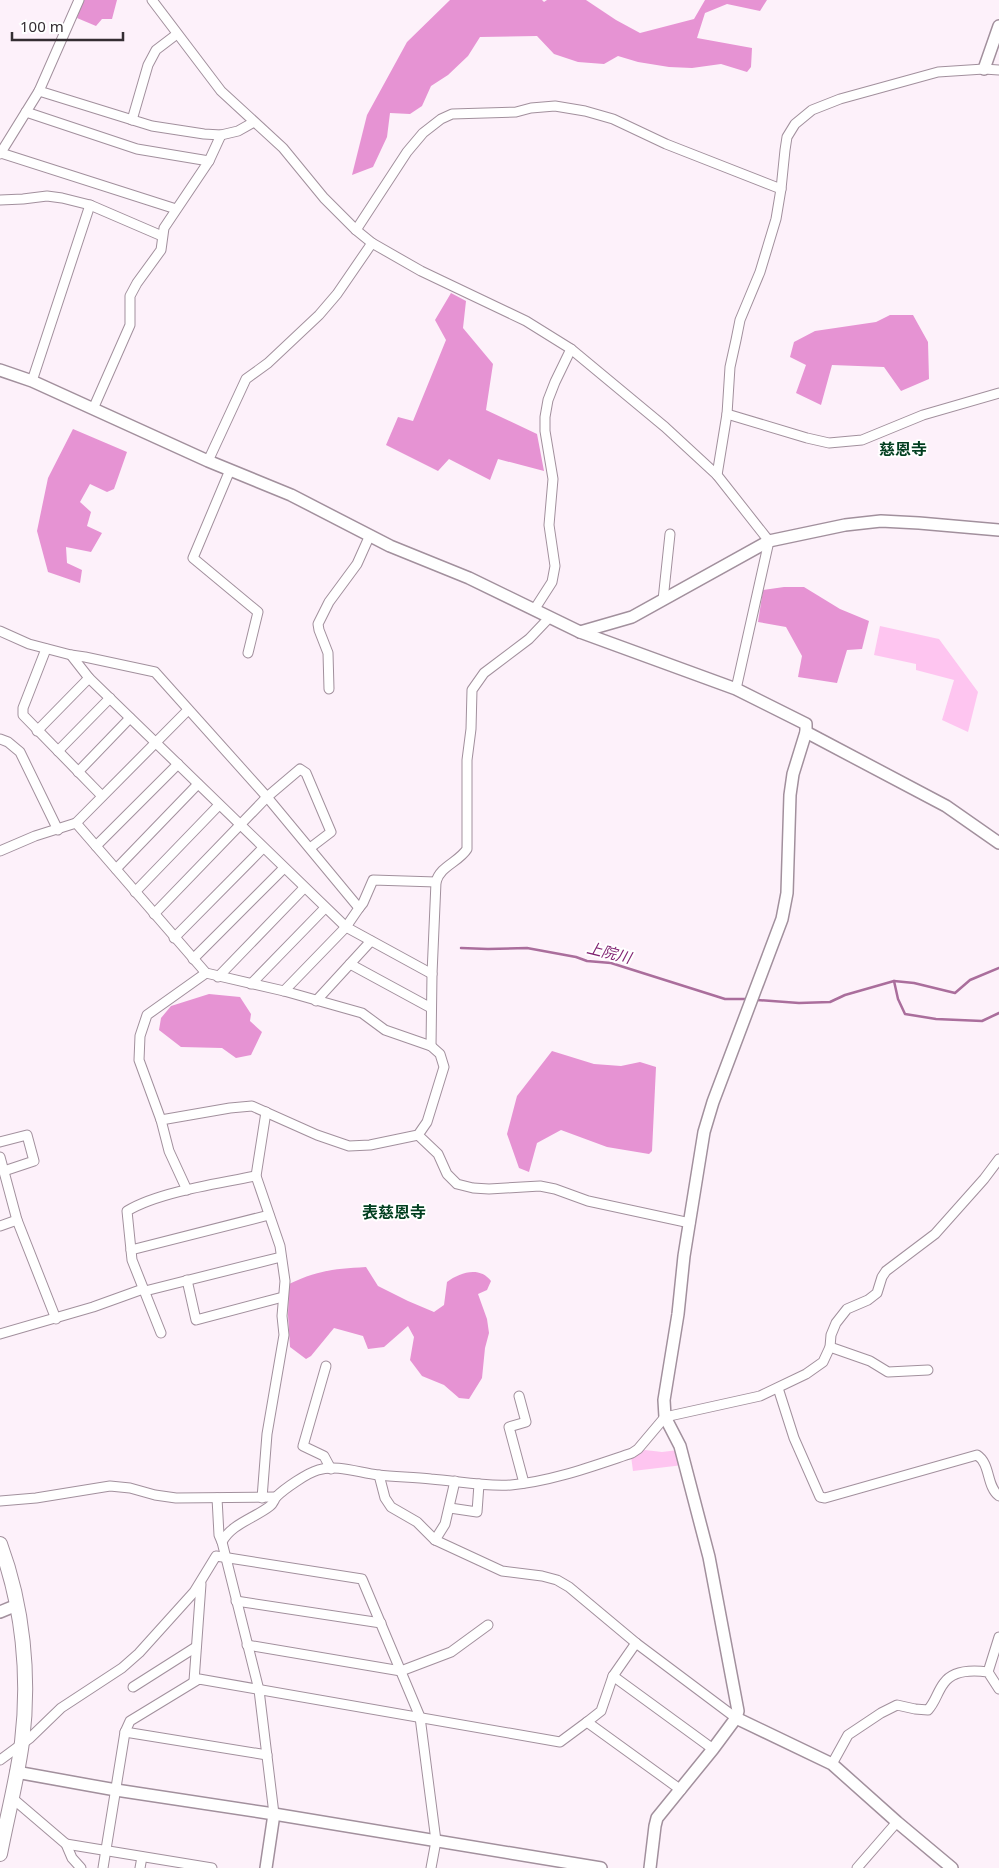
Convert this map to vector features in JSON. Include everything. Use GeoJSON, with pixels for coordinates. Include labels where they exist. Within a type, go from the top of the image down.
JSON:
{"type":"FeatureCollection","features":[{"type":"Feature","properties":{"kind":"main road"},"geometry":{"type":"LineString","coordinates":[[0,1544],[17,1605],[25,1662],[22,1743],[1,1840],[0,1854]]}},
{"type":"Feature","properties":{"kind":"street"},"geometry":{"type":"LineString","coordinates":[[79,0],[39,91],[0,153],[176,209]]}},
{"type":"Feature","properties":{"kind":"street"},"geometry":{"type":"LineString","coordinates":[[152,0],[221,91],[283,148],[324,198],[356,230],[372,243],[422,271],[526,321],[570,350],[658,421],[717,475],[769,541]]}},
{"type":"Feature","properties":{"kind":"street"},"geometry":{"type":"LineString","coordinates":[[984,69],[999,26]]}},
{"type":"Feature","properties":{"kind":"street"},"geometry":{"type":"LineString","coordinates":[[132,120],[148,65],[156,50],[176,34]]}},
{"type":"Feature","properties":{"kind":"street"},"geometry":{"type":"LineString","coordinates":[[717,475],[727,414],[730,367],[740,320],[760,272],[776,219],[787,137],[800,119],[812,110],[840,98],[938,72],[999,70]]}},
{"type":"Feature","properties":{"kind":"street"},"geometry":{"type":"LineString","coordinates":[[39,91],[152,126],[204,134],[238,131],[254,122]]}},
{"type":"Feature","properties":{"kind":"street"},"geometry":{"type":"LineString","coordinates":[[356,230],[407,152],[423,133],[441,119],[452,114],[516,112],[531,108],[556,106],[585,110],[613,119],[666,144],[781,189]]}},
{"type":"Feature","properties":{"kind":"street"},"geometry":{"type":"LineString","coordinates":[[26,112],[137,148],[209,161]]}},
{"type":"Feature","properties":{"kind":"street"},"geometry":{"type":"LineString","coordinates":[[93,409],[130,325],[130,296],[161,250],[164,228],[209,161],[221,134]]}},
{"type":"Feature","properties":{"kind":"street"},"geometry":{"type":"LineString","coordinates":[[0,135],[10,139]]}},
{"type":"Feature","properties":{"kind":"street"},"geometry":{"type":"LineString","coordinates":[[0,200],[48,196],[62,198],[90,205],[162,236]]}},
{"type":"Feature","properties":{"kind":"street"},"geometry":{"type":"LineString","coordinates":[[32,381],[90,205]]}},
{"type":"Feature","properties":{"kind":"street"},"geometry":{"type":"LineString","coordinates":[[208,461],[246,379],[268,363],[319,315],[337,294],[372,243]]}},
{"type":"Feature","properties":{"kind":"street"},"geometry":{"type":"LineString","coordinates":[[534,610],[552,582],[554,566],[549,525],[553,479],[545,431],[545,417],[548,400],[570,350]]}},
{"type":"Feature","properties":{"kind":"street"},"geometry":{"type":"LineString","coordinates":[[0,370],[32,381],[208,461],[291,495],[406,553],[469,578],[580,632],[736,690],[806,724],[806,732],[793,774],[790,795],[787,893],[782,919],[713,1102],[704,1132],[665,1391],[664,1417],[680,1446],[709,1557],[738,1712],[736,1718],[713,1750],[658,1818],[655,1826],[650,1868]]}},
{"type":"Feature","properties":{"kind":"street"},"geometry":{"type":"LineString","coordinates":[[727,414],[807,438],[829,443],[846,442],[862,440],[923,415],[999,393]]}},
{"type":"Feature","properties":{"kind":"street"},"geometry":{"type":"LineString","coordinates":[[230,470],[193,558],[258,612],[248,653]]}},
{"type":"Feature","properties":{"kind":"street"},"geometry":{"type":"LineString","coordinates":[[580,632],[632,618],[769,541],[837,526],[881,521],[999,530]]}},
{"type":"Feature","properties":{"kind":"street"},"geometry":{"type":"LineString","coordinates":[[664,600],[670,534]]}},
{"type":"Feature","properties":{"kind":"street"},"geometry":{"type":"LineString","coordinates":[[329,689],[328,653],[318,624],[329,602],[358,564],[370,535]]}},
{"type":"Feature","properties":{"kind":"street"},"geometry":{"type":"LineString","coordinates":[[736,690],[769,541]]}},
{"type":"Feature","properties":{"kind":"street"},"geometry":{"type":"LineString","coordinates":[[431,1046],[436,882],[442,870],[464,854],[467,849],[466,760],[471,729],[472,690],[484,673],[529,639],[549,618]]}},
{"type":"Feature","properties":{"kind":"street"},"geometry":{"type":"LineString","coordinates":[[0,631],[29,644],[71,655],[156,672],[267,797],[359,908]]}},
{"type":"Feature","properties":{"kind":"street"},"geometry":{"type":"LineString","coordinates":[[46,648],[23,708],[23,715],[102,796]]}},
{"type":"Feature","properties":{"kind":"street"},"geometry":{"type":"LineString","coordinates":[[71,655],[89,678],[346,927],[432,974]]}},
{"type":"Feature","properties":{"kind":"street"},"geometry":{"type":"LineString","coordinates":[[37,731],[89,678]]}},
{"type":"Feature","properties":{"kind":"street"},"geometry":{"type":"LineString","coordinates":[[58,751],[110,698]]}},
{"type":"Feature","properties":{"kind":"street"},"geometry":{"type":"LineString","coordinates":[[0,851],[35,836],[76,823],[188,710]]}},
{"type":"Feature","properties":{"kind":"street"},"geometry":{"type":"LineString","coordinates":[[78,772],[130,718]]}},
{"type":"Feature","properties":{"kind":"street"},"geometry":{"type":"LineString","coordinates":[[806,732],[946,806],[999,843]]}},
{"type":"Feature","properties":{"kind":"street"},"geometry":{"type":"LineString","coordinates":[[0,739],[8,742],[20,752],[58,830]]}},
{"type":"Feature","properties":{"kind":"street"},"geometry":{"type":"LineString","coordinates":[[96,846],[178,764]]}},
{"type":"Feature","properties":{"kind":"street"},"geometry":{"type":"LineString","coordinates":[[154,914],[267,797],[297,771],[302,770],[306,773],[331,832],[310,848]]}},
{"type":"Feature","properties":{"kind":"street"},"geometry":{"type":"LineString","coordinates":[[116,869],[198,784]]}},
{"type":"Feature","properties":{"kind":"street"},"geometry":{"type":"LineString","coordinates":[[135,892],[220,805]]}},
{"type":"Feature","properties":{"kind":"street"},"geometry":{"type":"LineString","coordinates":[[76,823],[206,973],[284,991],[362,1013],[385,1030],[431,1046],[440,1054],[444,1067],[427,1122],[418,1134],[370,1145],[350,1146],[317,1135],[252,1106],[161,1120]]}},
{"type":"Feature","properties":{"kind":"street"},"geometry":{"type":"LineString","coordinates":[[174,938],[263,848]]}},
{"type":"Feature","properties":{"kind":"street"},"geometry":{"type":"LineString","coordinates":[[193,959],[284,868]]}},
{"type":"Feature","properties":{"kind":"street"},"geometry":{"type":"LineString","coordinates":[[284,991],[346,927],[363,904],[373,880],[436,882]]}},
{"type":"Feature","properties":{"kind":"street"},"geometry":{"type":"LineString","coordinates":[[218,977],[304,888]]}},
{"type":"Feature","properties":{"kind":"street"},"geometry":{"type":"LineString","coordinates":[[251,984],[325,908]]}},
{"type":"Feature","properties":{"kind":"street"},"geometry":{"type":"LineString","coordinates":[[316,1001],[371,941]]}},
{"type":"Feature","properties":{"kind":"street"},"geometry":{"type":"LineString","coordinates":[[350,964],[431,1008]]}},
{"type":"Feature","properties":{"kind":"street"},"geometry":{"type":"LineString","coordinates":[[187,1190],[169,1152],[161,1120],[139,1060],[140,1036],[147,1016],[206,973]]}},
{"type":"Feature","properties":{"kind":"street"},"geometry":{"type":"LineString","coordinates":[[262,1498],[266,1434],[284,1335],[282,1316],[285,1281],[280,1246],[256,1176],[266,1112]]}},
{"type":"Feature","properties":{"kind":"street"},"geometry":{"type":"LineString","coordinates":[[0,1142],[27,1134],[34,1161],[4,1171]]}},
{"type":"Feature","properties":{"kind":"street"},"geometry":{"type":"LineString","coordinates":[[418,1134],[438,1154],[447,1174],[457,1184],[489,1189],[540,1186],[555,1189],[588,1201],[690,1223]]}},
{"type":"Feature","properties":{"kind":"street"},"geometry":{"type":"LineString","coordinates":[[0,1157],[17,1220],[56,1319]]}},
{"type":"Feature","properties":{"kind":"street"},"geometry":{"type":"LineString","coordinates":[[222,1542],[241,1523],[272,1505],[276,1497],[301,1479],[318,1470],[331,1469],[495,1485],[524,1482],[576,1472],[632,1453],[638,1449],[664,1417],[760,1396],[778,1388],[806,1374],[822,1362],[830,1347],[831,1335],[836,1322],[848,1309],[868,1300],[877,1293],[886,1271],[935,1234],[984,1179],[999,1159]]}},
{"type":"Feature","properties":{"kind":"street"},"geometry":{"type":"LineString","coordinates":[[161,1333],[132,1260],[127,1211],[155,1199],[187,1190],[256,1176]]}},
{"type":"Feature","properties":{"kind":"street"},"geometry":{"type":"LineString","coordinates":[[131,1250],[269,1215]]}},
{"type":"Feature","properties":{"kind":"street"},"geometry":{"type":"LineString","coordinates":[[0,1226],[17,1220]]}},
{"type":"Feature","properties":{"kind":"street"},"geometry":{"type":"LineString","coordinates":[[0,1334],[56,1319],[144,1290],[281,1257]]}},
{"type":"Feature","properties":{"kind":"street"},"geometry":{"type":"LineString","coordinates":[[187,1280],[196,1320],[283,1297]]}},
{"type":"Feature","properties":{"kind":"street"},"geometry":{"type":"LineString","coordinates":[[830,1347],[870,1361],[888,1372],[928,1370]]}},
{"type":"Feature","properties":{"kind":"street"},"geometry":{"type":"LineString","coordinates":[[326,1366],[303,1446],[324,1456],[331,1469]]}},
{"type":"Feature","properties":{"kind":"street"},"geometry":{"type":"LineString","coordinates":[[778,1388],[794,1438],[820,1497],[825,1498],[977,1455],[984,1459],[992,1488],[999,1496]]}},
{"type":"Feature","properties":{"kind":"street"},"geometry":{"type":"LineString","coordinates":[[519,1396],[526,1422],[509,1427],[524,1482]]}},
{"type":"Feature","properties":{"kind":"street"},"geometry":{"type":"LineString","coordinates":[[378,1475],[385,1498],[391,1507],[417,1522],[435,1540],[502,1571],[542,1576],[557,1580],[569,1587],[636,1642],[736,1718],[832,1764],[952,1868]]}},
{"type":"Feature","properties":{"kind":"street"},"geometry":{"type":"LineString","coordinates":[[435,1540],[445,1524],[455,1481]]}},
{"type":"Feature","properties":{"kind":"street"},"geometry":{"type":"LineString","coordinates":[[450,1508],[477,1512],[479,1484]]}},
{"type":"Feature","properties":{"kind":"street"},"geometry":{"type":"LineString","coordinates":[[0,1501],[36,1498],[115,1486],[176,1498],[276,1497]]}},
{"type":"Feature","properties":{"kind":"street"},"geometry":{"type":"LineString","coordinates":[[217,1498],[219,1535],[259,1690],[274,1814],[266,1868]]}},
{"type":"Feature","properties":{"kind":"street"},"geometry":{"type":"LineString","coordinates":[[0,1760],[30,1738],[61,1708],[122,1668],[133,1658],[194,1592],[216,1556],[362,1579],[420,1716],[436,1841],[432,1868]]}},
{"type":"Feature","properties":{"kind":"street"},"geometry":{"type":"LineString","coordinates":[[194,1681],[201,1581]]}},
{"type":"Feature","properties":{"kind":"street"},"geometry":{"type":"LineString","coordinates":[[236,1601],[381,1623]]}},
{"type":"Feature","properties":{"kind":"street"},"geometry":{"type":"LineString","coordinates":[[0,1612],[17,1605]]}},
{"type":"Feature","properties":{"kind":"street"},"geometry":{"type":"LineString","coordinates":[[248,1645],[401,1671],[451,1652],[488,1625]]}},
{"type":"Feature","properties":{"kind":"street"},"geometry":{"type":"LineString","coordinates":[[988,1672],[999,1637]]}},
{"type":"Feature","properties":{"kind":"street"},"geometry":{"type":"LineString","coordinates":[[103,1868],[125,1732],[130,1721],[194,1681],[199,1679],[420,1716],[560,1742],[600,1711],[613,1676],[636,1642]]}},
{"type":"Feature","properties":{"kind":"street"},"geometry":{"type":"LineString","coordinates":[[133,1687],[196,1647]]}},
{"type":"Feature","properties":{"kind":"street"},"geometry":{"type":"LineString","coordinates":[[832,1764],[848,1735],[881,1713],[897,1705],[928,1710],[935,1702],[944,1682],[952,1674],[976,1670],[988,1672],[999,1689]]}},
{"type":"Feature","properties":{"kind":"street"},"geometry":{"type":"LineString","coordinates":[[613,1676],[713,1750]]}},
{"type":"Feature","properties":{"kind":"street"},"geometry":{"type":"LineString","coordinates":[[587,1722],[681,1790]]}},
{"type":"Feature","properties":{"kind":"street"},"geometry":{"type":"LineString","coordinates":[[125,1732],[267,1755]]}},
{"type":"Feature","properties":{"kind":"street"},"geometry":{"type":"LineString","coordinates":[[16,1772],[116,1790],[601,1868]]}},
{"type":"Feature","properties":{"kind":"street"},"geometry":{"type":"LineString","coordinates":[[11,1797],[66,1844],[72,1858],[81,1868]]}},
{"type":"Feature","properties":{"kind":"street"},"geometry":{"type":"LineString","coordinates":[[857,1868],[897,1822]]}},
{"type":"Feature","properties":{"kind":"street"},"geometry":{"type":"LineString","coordinates":[[66,1844],[212,1868]]}},
{"type":"Feature","properties":{"kind":"street"},"geometry":{"type":"LineString","coordinates":[[140,1868],[142,1857]]}},
{"type":"Feature","properties":{"kind":"shaded area"},"geometry":{"type":"Polygon","coordinates":[[[83,0],[117,0],[112,19],[102,19],[96,26],[77,18],[83,0]]]}},
{"type":"Feature","properties":{"kind":"shaded area"},"geometry":{"type":"Polygon","coordinates":[[[450,0],[542,0],[544,2],[547,0],[586,0],[640,33],[694,19],[705,0],[767,0],[760,11],[727,4],[705,13],[697,38],[752,48],[751,67],[747,72],[721,64],[692,68],[669,67],[638,62],[618,56],[604,64],[578,62],[554,54],[537,36],[480,37],[468,56],[448,75],[431,86],[422,106],[410,114],[390,113],[387,137],[373,167],[352,175],[367,115],[407,42],[450,0]]]}},
{"type":"Feature","properties":{"kind":"shaded area"},"geometry":{"type":"Polygon","coordinates":[[[451,293],[466,301],[463,328],[493,364],[486,410],[537,434],[544,471],[498,459],[490,480],[449,459],[438,471],[386,445],[398,417],[413,421],[446,340],[435,320],[451,293]]]}},
{"type":"Feature","properties":{"kind":"shaded area"},"geometry":{"type":"Polygon","coordinates":[[[890,315],[913,315],[928,342],[929,379],[901,391],[884,367],[832,365],[821,405],[796,393],[806,365],[790,357],[794,342],[815,331],[876,322],[890,315]]]}},
{"type":"Feature","properties":{"kind":"shaded area"},"geometry":{"type":"Polygon","coordinates":[[[73,429],[127,452],[114,489],[107,492],[90,484],[80,502],[91,512],[87,526],[102,533],[91,552],[66,547],[67,563],[82,570],[80,583],[48,572],[37,531],[48,478],[73,429]]]}},
{"type":"Feature","properties":{"kind":"shaded area"},"geometry":{"type":"Polygon","coordinates":[[[804,587],[840,609],[869,621],[862,649],[847,650],[837,683],[798,677],[802,656],[786,627],[758,622],[763,590],[804,587]]]}},
{"type":"Feature","properties":{"kind":"shaded area"},"geometry":{"type":"Polygon","coordinates":[[[880,626],[939,639],[978,692],[968,732],[942,720],[954,680],[916,670],[916,664],[874,655],[880,626]]]}},
{"type":"Feature","properties":{"kind":"shaded area"},"geometry":{"type":"Polygon","coordinates":[[[209,994],[240,997],[251,1014],[250,1021],[262,1032],[251,1055],[236,1058],[222,1048],[181,1047],[159,1030],[161,1018],[171,1006],[209,994]]]}},
{"type":"Feature","properties":{"kind":"shaded area"},"geometry":{"type":"Polygon","coordinates":[[[552,1051],[594,1064],[621,1066],[640,1062],[656,1067],[652,1151],[649,1154],[607,1147],[561,1130],[537,1143],[529,1172],[519,1168],[507,1134],[517,1096],[552,1051]]]}},
{"type":"Feature","properties":{"kind":"shaded area"},"geometry":{"type":"Polygon","coordinates":[[[366,1267],[378,1286],[434,1312],[444,1305],[447,1282],[452,1278],[464,1273],[476,1272],[486,1276],[491,1281],[487,1290],[478,1294],[487,1319],[489,1333],[485,1348],[482,1378],[469,1399],[459,1398],[444,1385],[422,1376],[410,1360],[414,1337],[408,1326],[384,1347],[368,1349],[363,1336],[334,1328],[311,1356],[306,1359],[290,1347],[289,1284],[327,1271],[366,1267]]]}},
{"type":"Feature","properties":{"kind":"shaded area"},"geometry":{"type":"Polygon","coordinates":[[[645,1450],[662,1452],[678,1450],[683,1465],[633,1471],[631,1456],[645,1450]]]}},
{"type":"Feature","properties":{"kind":"waterway","name":"上院川"},"geometry":{"type":"LineString","coordinates":[[461,948],[527,948],[576,957],[587,961],[611,963],[725,999],[747,999]]}},
{"type":"Feature","properties":{"kind":"waterway","name":"上院川"},"geometry":{"type":"LineString","coordinates":[[757,1000],[799,1003],[830,1002],[845,995],[894,981],[914,983],[955,993],[970,980],[999,968]]}},
{"type":"Feature","properties":{"kind":"waterway"},"geometry":{"type":"LineString","coordinates":[[894,981],[898,999],[905,1014],[936,1019],[982,1021],[999,1013]]}},
{"type":"Feature","properties":{"kind":"district","name":"慈恩寺"},"geometry":{"type":"Point","coordinates":[903,449]}},
{"type":"Feature","properties":{"kind":"district","name":"表慈恩寺"},"geometry":{"type":"Point","coordinates":[394,1212]}}]}
